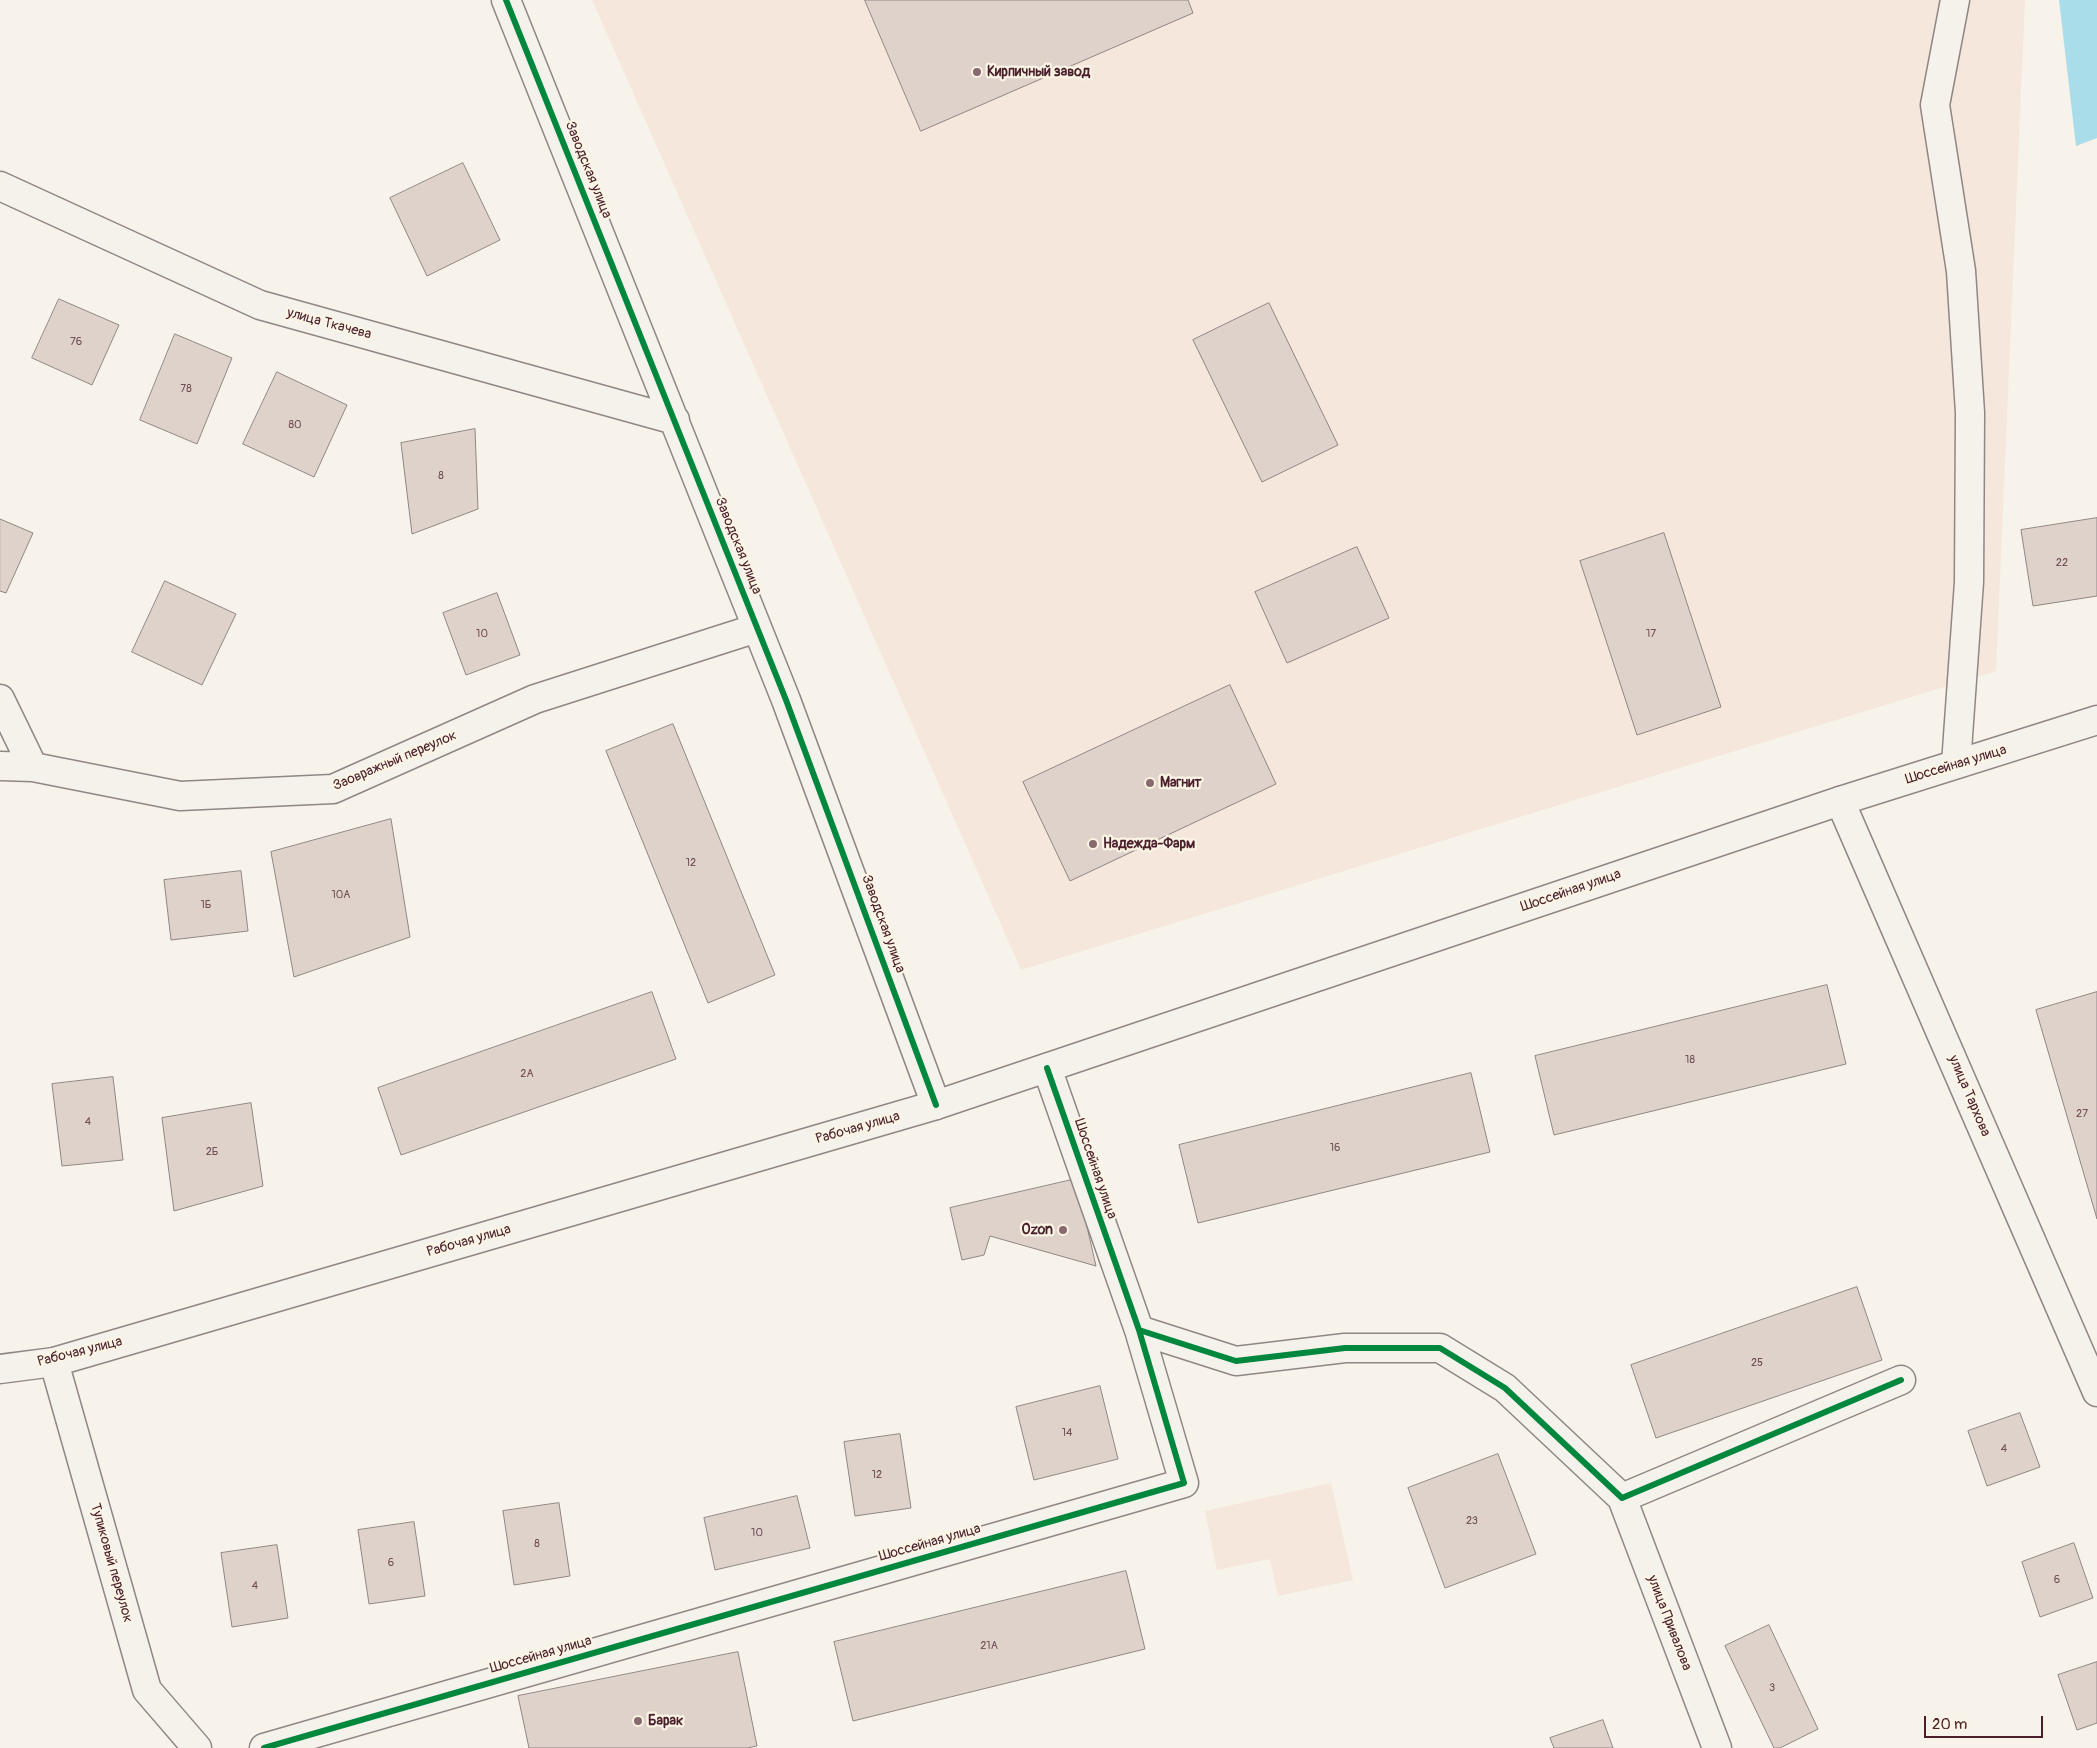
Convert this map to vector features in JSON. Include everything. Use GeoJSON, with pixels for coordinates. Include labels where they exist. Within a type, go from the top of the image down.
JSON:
{"type":"FeatureCollection","features":[{"type":"Feature","properties":{"kind":"street","name":"Заводская улица"},"geometry":{"type":"LineString","coordinates":[[506,0],[786,700],[936,1105]]}},
{"type":"Feature","properties":{"kind":"street"},"geometry":{"type":"LineString","coordinates":[[1956,0],[1935,105],[1961,271],[1970,413],[1969,582],[1956,764]]}},
{"type":"Feature","properties":{"kind":"street","name":"улица Ткачева"},"geometry":{"type":"LineString","coordinates":[[0,186],[260,305],[675,420]]}},
{"type":"Feature","properties":{"kind":"street","name":"Заовражный переулок"},"geometry":{"type":"LineString","coordinates":[[0,766],[33,767],[180,796],[333,789],[535,699],[757,628]]}},
{"type":"Feature","properties":{"kind":"street"},"geometry":{"type":"LineString","coordinates":[[0,700],[33,767]]}},
{"type":"Feature","properties":{"kind":"street","name":"Шоссейная улица"},"geometry":{"type":"LineString","coordinates":[[936,1105],[1840,800],[2097,720]]}},
{"type":"Feature","properties":{"kind":"street","name":"улица Тархова"},"geometry":{"type":"LineString","coordinates":[[1840,800],[2097,1392]]}},
{"type":"Feature","properties":{"kind":"street","name":"Шоссейная улица"},"geometry":{"type":"LineString","coordinates":[[264,1748],[1184,1482],[1139,1330],[1047,1068]]}},
{"type":"Feature","properties":{"kind":"street","name":"Рабочая улица"},"geometry":{"type":"LineString","coordinates":[[0,1369],[54,1362],[936,1105]]}},
{"type":"Feature","properties":{"kind":"street"},"geometry":{"type":"LineString","coordinates":[[1139,1330],[1236,1360],[1344,1348],[1440,1348],[1505,1388],[1622,1498],[1901,1380]]}},
{"type":"Feature","properties":{"kind":"street","name":"Тупиковый переулок"},"geometry":{"type":"LineString","coordinates":[[54,1362],[147,1690],[197,1748]]}},
{"type":"Feature","properties":{"kind":"street","name":"улица Привалова"},"geometry":{"type":"LineString","coordinates":[[1622,1498],[1717,1748]]}},
{"type":"Feature","properties":{"kind":"shaded area"},"geometry":{"type":"Polygon","coordinates":[[[592,0],[2025,0],[1996,671],[1021,970],[592,0]]]}},
{"type":"Feature","properties":{"kind":"shaded area"},"geometry":{"type":"Polygon","coordinates":[[[1331,1483],[1353,1580],[1278,1596],[1270,1559],[1217,1570],[1205,1511],[1331,1483]]]}},
{"type":"Feature","properties":{"kind":"water"},"geometry":{"type":"Polygon","coordinates":[[[2059,0],[2097,0],[2097,138],[2076,146],[2059,0]]]}},
{"type":"Feature","properties":{"kind":"building","name":"Кирпичный завод"},"geometry":{"type":"Polygon","coordinates":[[[865,0],[1188,0],[1193,13],[921,131],[865,0]]]}},
{"type":"Feature","properties":{"kind":"building"},"geometry":{"type":"Polygon","coordinates":[[[463,163],[500,240],[427,276],[390,198],[463,163]]]}},
{"type":"Feature","properties":{"kind":"building"},"geometry":{"type":"Polygon","coordinates":[[[59,299],[119,325],[92,385],[32,358],[59,299]]]}},
{"type":"Feature","properties":{"kind":"building"},"geometry":{"type":"Polygon","coordinates":[[[1269,303],[1338,445],[1262,482],[1193,340],[1269,303]]]}},
{"type":"Feature","properties":{"kind":"building"},"geometry":{"type":"Polygon","coordinates":[[[175,334],[232,358],[197,444],[140,420],[175,334]]]}},
{"type":"Feature","properties":{"kind":"building"},"geometry":{"type":"Polygon","coordinates":[[[277,372],[347,405],[314,477],[243,444],[277,372]]]}},
{"type":"Feature","properties":{"kind":"building"},"geometry":{"type":"Polygon","coordinates":[[[475,429],[478,509],[412,534],[401,443],[475,429]]]}},
{"type":"Feature","properties":{"kind":"building"},"geometry":{"type":"Polygon","coordinates":[[[2097,518],[2097,596],[2033,606],[2021,530],[2097,518]]]}},
{"type":"Feature","properties":{"kind":"building"},"geometry":{"type":"Polygon","coordinates":[[[0,519],[33,533],[6,593],[0,591],[0,519]]]}},
{"type":"Feature","properties":{"kind":"building"},"geometry":{"type":"Polygon","coordinates":[[[1664,533],[1721,707],[1637,735],[1580,561],[1664,533]]]}},
{"type":"Feature","properties":{"kind":"building"},"geometry":{"type":"Polygon","coordinates":[[[1357,547],[1389,618],[1287,663],[1255,592],[1357,547]]]}},
{"type":"Feature","properties":{"kind":"building"},"geometry":{"type":"Polygon","coordinates":[[[165,581],[236,614],[202,685],[132,652],[165,581]]]}},
{"type":"Feature","properties":{"kind":"building"},"geometry":{"type":"Polygon","coordinates":[[[497,593],[520,655],[466,675],[443,613],[497,593]]]}},
{"type":"Feature","properties":{"kind":"building","name":"Магнит"},"geometry":{"type":"Polygon","coordinates":[[[1230,685],[1276,784],[1070,881],[1023,782],[1230,685]]]}},
{"type":"Feature","properties":{"kind":"building"},"geometry":{"type":"Polygon","coordinates":[[[673,724],[775,975],[708,1003],[606,751],[673,724]]]}},
{"type":"Feature","properties":{"kind":"building"},"geometry":{"type":"Polygon","coordinates":[[[391,819],[410,937],[294,977],[271,852],[391,819]]]}},
{"type":"Feature","properties":{"kind":"building"},"geometry":{"type":"Polygon","coordinates":[[[241,871],[248,931],[171,940],[164,880],[241,871]]]}},
{"type":"Feature","properties":{"kind":"building"},"geometry":{"type":"Polygon","coordinates":[[[1827,985],[1846,1064],[1554,1135],[1535,1056],[1827,985]]]}},
{"type":"Feature","properties":{"kind":"building"},"geometry":{"type":"Polygon","coordinates":[[[652,992],[676,1059],[401,1155],[378,1088],[652,992]]]}},
{"type":"Feature","properties":{"kind":"building"},"geometry":{"type":"Polygon","coordinates":[[[2097,992],[2097,1219],[2036,1010],[2097,992]]]}},
{"type":"Feature","properties":{"kind":"building"},"geometry":{"type":"Polygon","coordinates":[[[1471,1073],[1490,1152],[1198,1223],[1179,1145],[1471,1073]]]}},
{"type":"Feature","properties":{"kind":"building"},"geometry":{"type":"Polygon","coordinates":[[[113,1077],[123,1160],[62,1166],[52,1084],[113,1077]]]}},
{"type":"Feature","properties":{"kind":"building"},"geometry":{"type":"Polygon","coordinates":[[[251,1103],[263,1186],[174,1211],[162,1118],[251,1103]]]}},
{"type":"Feature","properties":{"kind":"building"},"geometry":{"type":"Polygon","coordinates":[[[1076,1179],[1096,1266],[990,1236],[984,1255],[962,1260],[950,1208],[1076,1179]]]}},
{"type":"Feature","properties":{"kind":"building"},"geometry":{"type":"Polygon","coordinates":[[[1857,1287],[1882,1360],[1656,1438],[1631,1365],[1857,1287]]]}},
{"type":"Feature","properties":{"kind":"building"},"geometry":{"type":"Polygon","coordinates":[[[1100,1386],[1118,1459],[1034,1480],[1016,1407],[1100,1386]]]}},
{"type":"Feature","properties":{"kind":"building"},"geometry":{"type":"Polygon","coordinates":[[[2020,1413],[2040,1467],[1987,1486],[1968,1431],[2020,1413]]]}},
{"type":"Feature","properties":{"kind":"building"},"geometry":{"type":"Polygon","coordinates":[[[900,1434],[911,1508],[855,1516],[844,1442],[900,1434]]]}},
{"type":"Feature","properties":{"kind":"building"},"geometry":{"type":"Polygon","coordinates":[[[1498,1454],[1536,1554],[1445,1588],[1408,1488],[1498,1454]]]}},
{"type":"Feature","properties":{"kind":"building"},"geometry":{"type":"Polygon","coordinates":[[[797,1496],[810,1548],[715,1570],[704,1518],[797,1496]]]}},
{"type":"Feature","properties":{"kind":"building"},"geometry":{"type":"Polygon","coordinates":[[[559,1503],[570,1576],[514,1585],[503,1511],[559,1503]]]}},
{"type":"Feature","properties":{"kind":"building"},"geometry":{"type":"Polygon","coordinates":[[[414,1522],[425,1596],[369,1604],[358,1530],[414,1522]]]}},
{"type":"Feature","properties":{"kind":"building"},"geometry":{"type":"Polygon","coordinates":[[[2074,1543],[2093,1598],[2040,1617],[2022,1562],[2074,1543]]]}},
{"type":"Feature","properties":{"kind":"building"},"geometry":{"type":"Polygon","coordinates":[[[277,1545],[288,1618],[232,1627],[221,1553],[277,1545]]]}},
{"type":"Feature","properties":{"kind":"building"},"geometry":{"type":"Polygon","coordinates":[[[1126,1571],[1145,1649],[853,1721],[834,1642],[1126,1571]]]}},
{"type":"Feature","properties":{"kind":"building"},"geometry":{"type":"Polygon","coordinates":[[[1769,1625],[1818,1729],[1780,1748],[1774,1748],[1725,1646],[1769,1625]]]}},
{"type":"Feature","properties":{"kind":"building","name":"Барак"},"geometry":{"type":"Polygon","coordinates":[[[738,1652],[757,1746],[747,1748],[529,1748],[518,1696],[738,1652]]]}},
{"type":"Feature","properties":{"kind":"building"},"geometry":{"type":"Polygon","coordinates":[[[2097,1662],[2097,1723],[2077,1730],[2058,1675],[2097,1662]]]}},
{"type":"Feature","properties":{"kind":"building"},"geometry":{"type":"Polygon","coordinates":[[[1603,1720],[1613,1748],[1554,1748],[1550,1738],[1603,1720]]]}},
{"type":"Feature","properties":{"kind":"cycle path"},"geometry":{"type":"LineString","coordinates":[[506,0],[786,700],[936,1105]]}},
{"type":"Feature","properties":{"kind":"cycle path"},"geometry":{"type":"LineString","coordinates":[[264,1748],[1184,1483],[1139,1330],[1047,1068]]}},
{"type":"Feature","properties":{"kind":"cycle path"},"geometry":{"type":"LineString","coordinates":[[1139,1330],[1236,1361],[1345,1348],[1440,1348],[1505,1388],[1622,1498],[1901,1380]]}},
{"type":"Feature","properties":{"kind":"place","name":"Кирпичный завод"},"geometry":{"type":"Point","coordinates":[977,72]}},
{"type":"Feature","properties":{"kind":"place","name":"Магнит"},"geometry":{"type":"Point","coordinates":[1150,783]}},
{"type":"Feature","properties":{"kind":"place","name":"Надежда-Фарм"},"geometry":{"type":"Point","coordinates":[1093,844]}},
{"type":"Feature","properties":{"kind":"place","name":"Ozon"},"geometry":{"type":"Point","coordinates":[1063,1230]}},
{"type":"Feature","properties":{"kind":"place","name":"Барак"},"geometry":{"type":"Point","coordinates":[638,1721]}}]}
